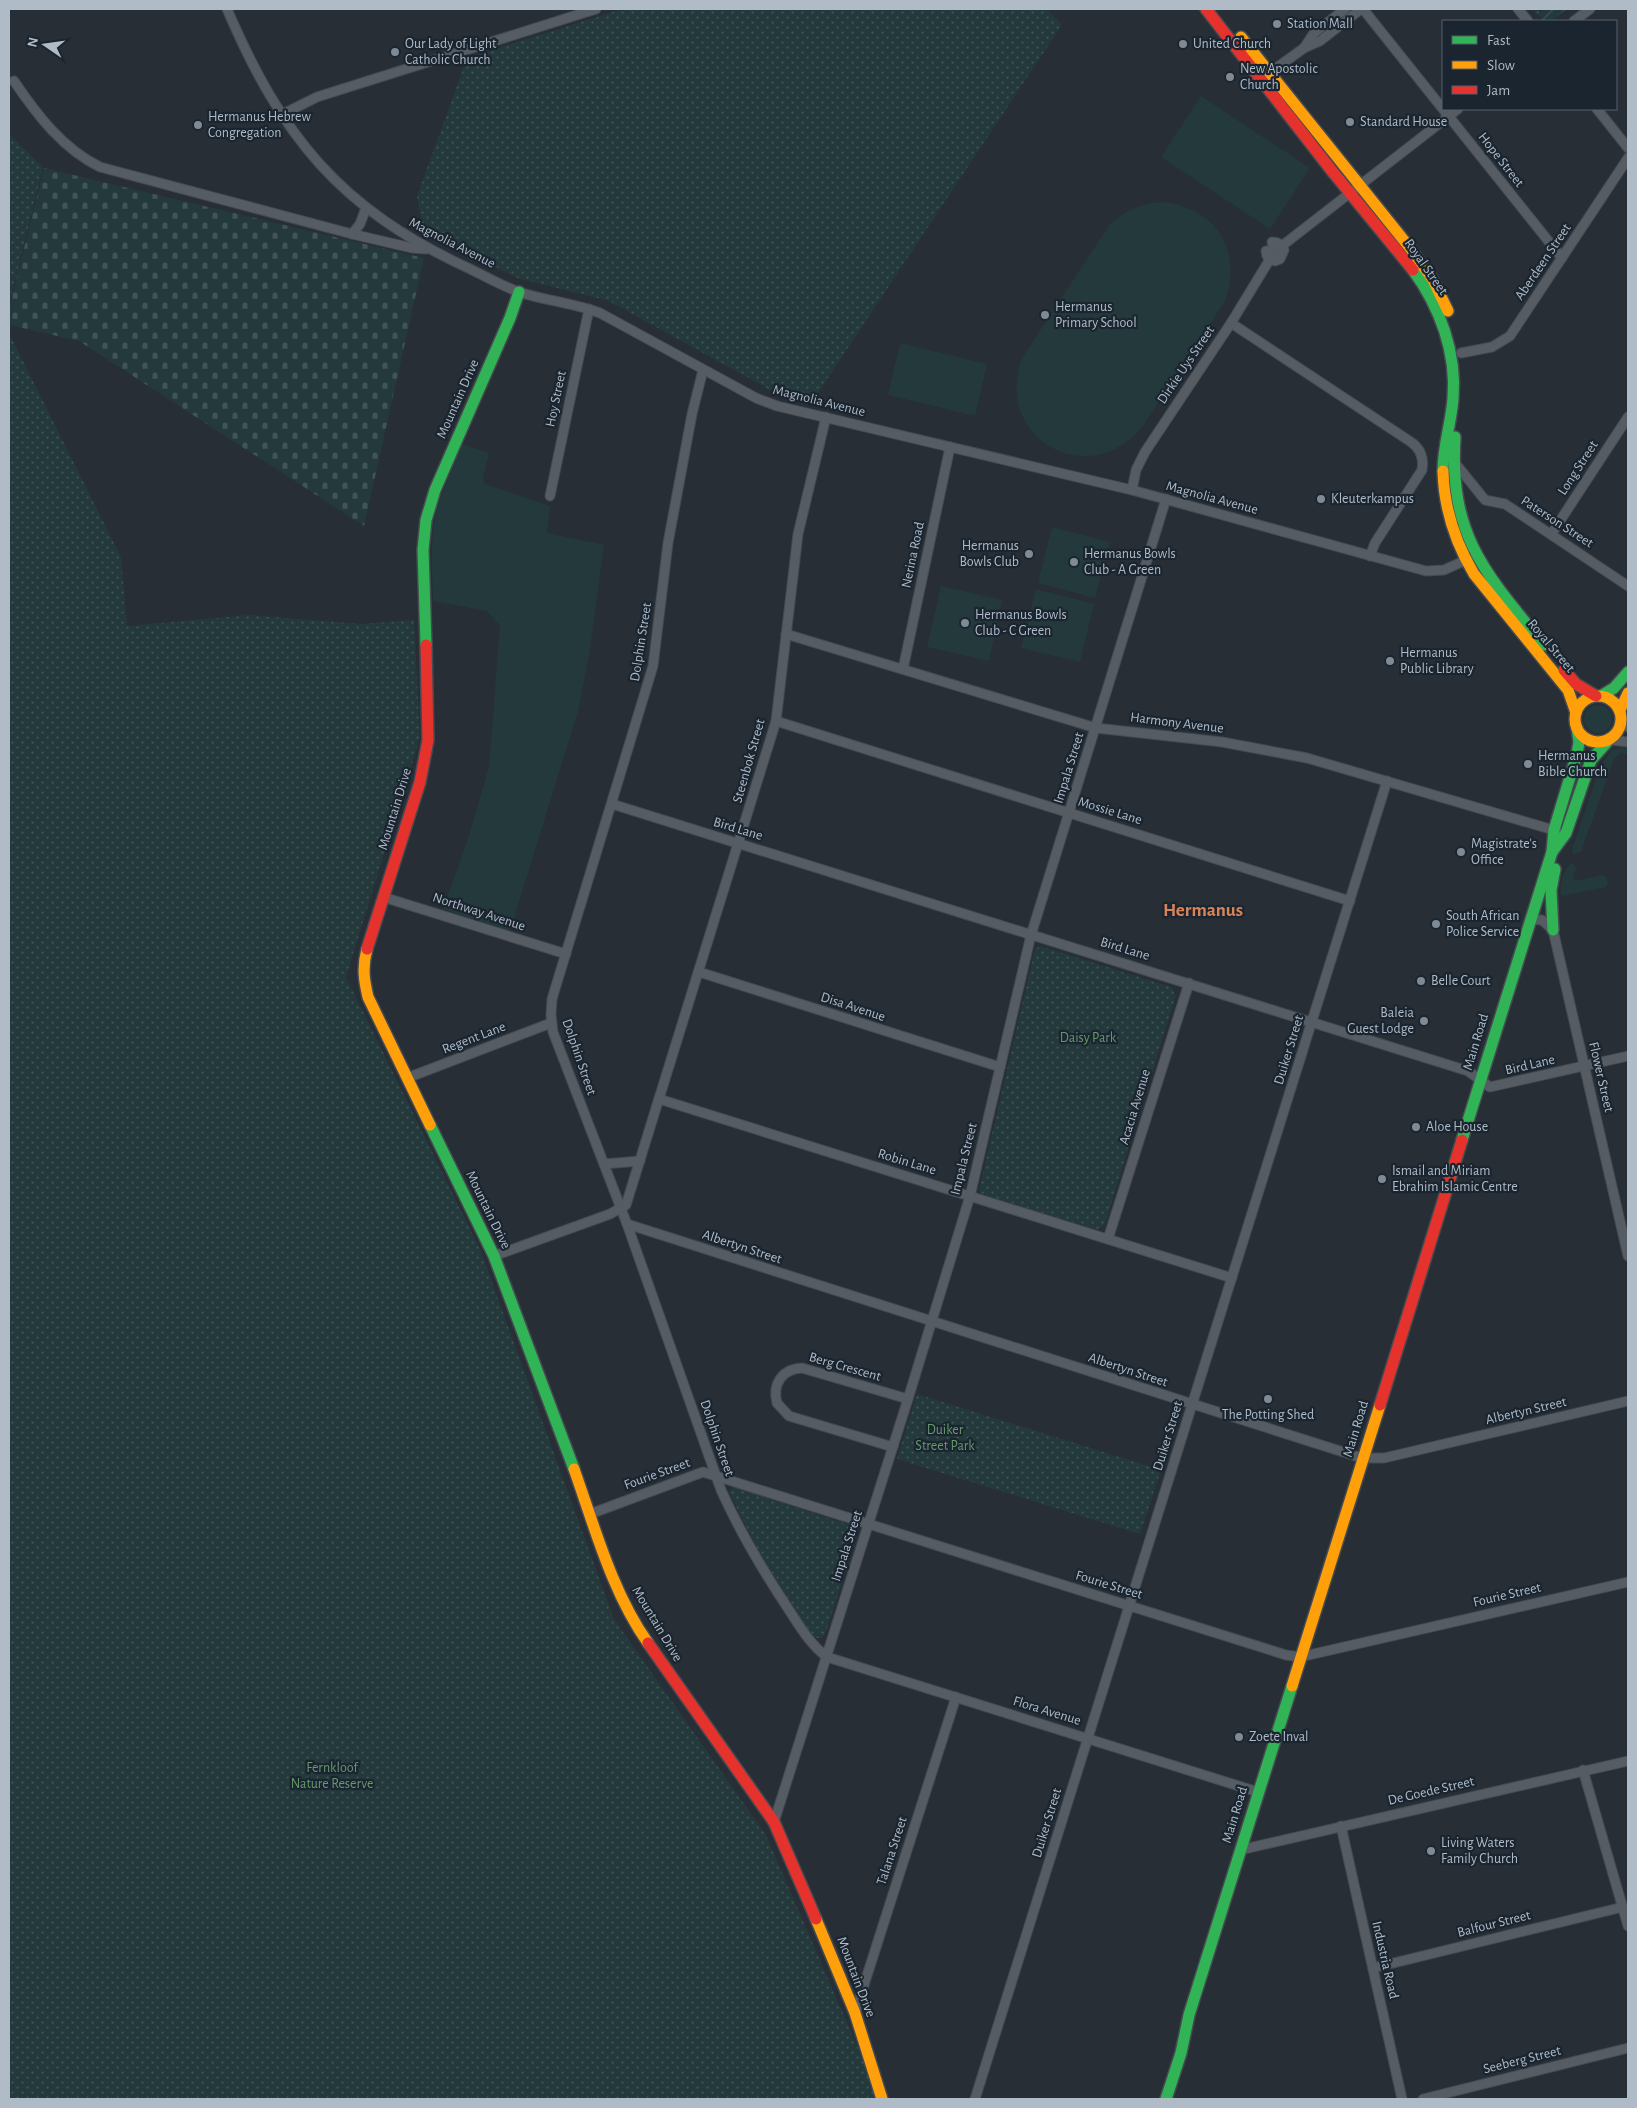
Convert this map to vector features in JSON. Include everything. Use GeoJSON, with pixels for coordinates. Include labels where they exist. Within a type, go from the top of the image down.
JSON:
{"type":"FeatureCollection","features":[{"type":"Feature","properties":{"kind":"main road","name":"Royal Street"},"geometry":{"type":"LineString","coordinates":[[1206,9],[1265,76]]}},
{"type":"Feature","properties":{"kind":"main road","name":"Royal Street"},"geometry":{"type":"LineString","coordinates":[[1217,9],[1265,76],[1354,189],[1426,290],[1444,328],[1451,356],[1453,390],[1444,448],[1443,482],[1449,518],[1465,560],[1489,594],[1568,690],[1576,712]]}},
{"type":"Feature","properties":{"kind":"main road","name":"Royal Street"},"geometry":{"type":"LineString","coordinates":[[1354,189],[1410,248],[1433,280],[1446,306],[1461,353],[1462,391],[1454,461],[1459,509],[1476,555],[1489,576],[1576,684],[1598,696]]}},
{"type":"Feature","properties":{"kind":"main road","name":"Mountain Drive"},"geometry":{"type":"LineString","coordinates":[[519,292],[510,318],[435,490],[426,520],[423,550],[428,740],[420,782],[364,960],[363,976],[368,997],[494,1256],[611,1571],[628,1611],[774,1822],[855,2013],[882,2099]]}},
{"type":"Feature","properties":{"kind":"main road"},"geometry":{"type":"LineString","coordinates":[[1576,712],[1586,700],[1614,688],[1628,672]]}},
{"type":"Feature","properties":{"kind":"main road","name":"Main Road"},"geometry":{"type":"LineString","coordinates":[[1552,852],[1566,834],[1591,761],[1599,747],[1609,741],[1619,731],[1621,712],[1628,693]]}},
{"type":"Feature","properties":{"kind":"main road"},"geometry":{"type":"LineString","coordinates":[[1598,696],[1613,701],[1621,712]]}},
{"type":"Feature","properties":{"kind":"main road","name":"Main Road"},"geometry":{"type":"LineString","coordinates":[[1166,2099],[1181,2053],[1189,2015],[1240,1850],[1552,852],[1554,830],[1577,754],[1576,712]]}},
{"type":"Feature","properties":{"kind":"main road"},"geometry":{"type":"LineString","coordinates":[[1577,728],[1582,736],[1589,741],[1598,743],[1609,741]]}},
{"type":"Feature","properties":{"kind":"main road"},"geometry":{"type":"LineString","coordinates":[[1553,930],[1551,890],[1566,834]]}},
{"type":"Feature","properties":{"kind":"main road","name":"Main Road"},"geometry":{"type":"LineString","coordinates":[[1157,2099],[1173,2050],[1189,2015]]}},
{"type":"Feature","properties":{"kind":"street","name":"Magnolia Avenue"},"geometry":{"type":"LineString","coordinates":[[227,9],[258,75],[281,115],[315,160],[366,208],[393,228],[429,249],[519,292],[589,309],[756,398],[777,406],[1132,490],[1431,572],[1451,568],[1476,555]]}},
{"type":"Feature","properties":{"kind":"street"},"geometry":{"type":"LineString","coordinates":[[281,115],[317,96],[596,9]]}},
{"type":"Feature","properties":{"kind":"street"},"geometry":{"type":"LineString","coordinates":[[1265,76],[1278,69],[1304,48],[1314,33],[1345,9]]}},
{"type":"Feature","properties":{"kind":"street"},"geometry":{"type":"LineString","coordinates":[[1304,48],[1320,42],[1362,9]]}},
{"type":"Feature","properties":{"kind":"street","name":"Hope Street"},"geometry":{"type":"LineString","coordinates":[[1362,9],[1442,107]]}},
{"type":"Feature","properties":{"kind":"street"},"geometry":{"type":"LineString","coordinates":[[1518,9],[1527,20]]}},
{"type":"Feature","properties":{"kind":"street"},"geometry":{"type":"LineString","coordinates":[[1575,20],[1590,9]]}},
{"type":"Feature","properties":{"kind":"street"},"geometry":{"type":"LineString","coordinates":[[14,81],[39,115],[68,146],[100,168],[352,234],[412,248],[429,249]]}},
{"type":"Feature","properties":{"kind":"street","name":"Hope Street"},"geometry":{"type":"LineString","coordinates":[[1444,110],[1562,258]]}},
{"type":"Feature","properties":{"kind":"street","name":"Dirkie Uys Street"},"geometry":{"type":"LineString","coordinates":[[1132,490],[1136,470],[1145,452],[1231,323],[1270,259],[1275,261],[1284,255],[1282,245],[1457,110]]}},
{"type":"Feature","properties":{"kind":"street"},"geometry":{"type":"LineString","coordinates":[[1598,110],[1628,148]]}},
{"type":"Feature","properties":{"kind":"street","name":"Aberdeen Street"},"geometry":{"type":"LineString","coordinates":[[1461,353],[1492,347],[1508,338],[1628,158]]}},
{"type":"Feature","properties":{"kind":"street"},"geometry":{"type":"LineString","coordinates":[[352,234],[360,224],[366,208]]}},
{"type":"Feature","properties":{"kind":"street","name":"Hoy Street"},"geometry":{"type":"LineString","coordinates":[[550,496],[589,309]]}},
{"type":"Feature","properties":{"kind":"street"},"geometry":{"type":"LineString","coordinates":[[1231,323],[1411,442],[1422,455],[1422,470],[1376,543],[1370,556]]}},
{"type":"Feature","properties":{"kind":"street","name":"Dolphin Street"},"geometry":{"type":"LineString","coordinates":[[703,370],[692,414],[668,543],[653,666],[552,999],[551,1023],[627,1224],[716,1476],[739,1528],[768,1579],[813,1646],[827,1657]]}},
{"type":"Feature","properties":{"kind":"street","name":"Steenbok Street"},"geometry":{"type":"LineString","coordinates":[[620,1208],[626,1205],[776,721],[798,534],[826,417]]}},
{"type":"Feature","properties":{"kind":"street","name":"Long Street"},"geometry":{"type":"LineString","coordinates":[[1552,533],[1628,417]]}},
{"type":"Feature","properties":{"kind":"street","name":"Nerina Road"},"geometry":{"type":"LineString","coordinates":[[903,669],[950,447]]}},
{"type":"Feature","properties":{"kind":"street","name":"Paterson Street"},"geometry":{"type":"LineString","coordinates":[[1454,461],[1484,500],[1505,504],[1552,533],[1628,586]]}},
{"type":"Feature","properties":{"kind":"street","name":"Impala Street"},"geometry":{"type":"LineString","coordinates":[[774,1822],[869,1524],[970,1196],[1031,934],[1166,499]]}},
{"type":"Feature","properties":{"kind":"street","name":"Harmony Avenue"},"geometry":{"type":"LineString","coordinates":[[786,634],[1096,728],[1240,745],[1307,758],[1566,834]]}},
{"type":"Feature","properties":{"kind":"street"},"geometry":{"type":"LineString","coordinates":[[1621,712],[1628,727]]}},
{"type":"Feature","properties":{"kind":"street","name":"Mossie Lane"},"geometry":{"type":"LineString","coordinates":[[776,721],[1350,901]]}},
{"type":"Feature","properties":{"kind":"street"},"geometry":{"type":"LineString","coordinates":[[1609,741],[1628,742]]}},
{"type":"Feature","properties":{"kind":"street","name":"Duiker Street"},"geometry":{"type":"LineString","coordinates":[[975,2099],[1387,781]]}},
{"type":"Feature","properties":{"kind":"street","name":"Bird Lane"},"geometry":{"type":"LineString","coordinates":[[612,804],[1468,1071],[1490,1087],[1628,1056]]}},
{"type":"Feature","properties":{"kind":"street","name":"Northway Avenue"},"geometry":{"type":"LineString","coordinates":[[384,897],[566,954]]}},
{"type":"Feature","properties":{"kind":"street"},"geometry":{"type":"LineString","coordinates":[[1530,919],[1542,920],[1553,930]]}},
{"type":"Feature","properties":{"kind":"street","name":"Flower Street"},"geometry":{"type":"LineString","coordinates":[[1553,930],[1628,1256]]}},
{"type":"Feature","properties":{"kind":"street","name":"Disa Avenue"},"geometry":{"type":"LineString","coordinates":[[699,972],[1000,1068]]}},
{"type":"Feature","properties":{"kind":"street","name":"Acacia Avenue"},"geometry":{"type":"LineString","coordinates":[[1108,1239],[1189,983]]}},
{"type":"Feature","properties":{"kind":"street","name":"Regent Lane"},"geometry":{"type":"LineString","coordinates":[[407,1078],[551,1023]]}},
{"type":"Feature","properties":{"kind":"street","name":"Robin Lane"},"geometry":{"type":"LineString","coordinates":[[659,1099],[1232,1278]]}},
{"type":"Feature","properties":{"kind":"street"},"geometry":{"type":"LineString","coordinates":[[604,1164],[640,1161]]}},
{"type":"Feature","properties":{"kind":"street"},"geometry":{"type":"LineString","coordinates":[[494,1256],[610,1214],[620,1208]]}},
{"type":"Feature","properties":{"kind":"street","name":"Albertyn Street"},"geometry":{"type":"LineString","coordinates":[[627,1224],[1362,1458],[1384,1458],[1628,1401]]}},
{"type":"Feature","properties":{"kind":"street","name":"Berg Crescent"},"geometry":{"type":"LineString","coordinates":[[893,1447],[788,1416],[777,1403],[776,1385],[786,1372],[802,1368],[908,1399]]}},
{"type":"Feature","properties":{"kind":"street","name":"Fourie Street"},"geometry":{"type":"LineString","coordinates":[[590,1514],[703,1472],[1130,1606],[1300,1657],[1628,1582]]}},
{"type":"Feature","properties":{"kind":"street","name":"Flora Avenue"},"geometry":{"type":"LineString","coordinates":[[827,1657],[1258,1792]]}},
{"type":"Feature","properties":{"kind":"street","name":"Talana Street"},"geometry":{"type":"LineString","coordinates":[[855,2013],[956,1697]]}},
{"type":"Feature","properties":{"kind":"street","name":"De Goede Street"},"geometry":{"type":"LineString","coordinates":[[1240,1850],[1628,1761]]}},
{"type":"Feature","properties":{"kind":"street"},"geometry":{"type":"LineString","coordinates":[[1583,1770],[1628,1926]]}},
{"type":"Feature","properties":{"kind":"street","name":"Industria Road"},"geometry":{"type":"LineString","coordinates":[[1341,1826],[1402,2099]]}},
{"type":"Feature","properties":{"kind":"street","name":"Balfour Street"},"geometry":{"type":"LineString","coordinates":[[1373,1968],[1622,1907]]}},
{"type":"Feature","properties":{"kind":"street","name":"Seeberg Street"},"geometry":{"type":"LineString","coordinates":[[1423,2099],[1628,2048]]}},
{"type":"Feature","properties":{"kind":"green space"},"geometry":{"type":"Polygon","coordinates":[[[622,9],[1047,9],[1062,25],[812,402],[772,391],[609,301],[517,278],[423,229],[417,196],[467,58],[622,9]]]}},
{"type":"Feature","properties":{"kind":"green space"},"geometry":{"type":"Polygon","coordinates":[[[1533,9],[1537,9],[1540,12],[1545,9],[1567,9],[1552,20],[1542,20],[1533,9]]]}},
{"type":"Feature","properties":{"kind":"green space"},"geometry":{"type":"Polygon","coordinates":[[[1201,96],[1310,168],[1270,229],[1161,157],[1201,96]]]}},
{"type":"Feature","properties":{"kind":"green space"},"geometry":{"type":"Polygon","coordinates":[[[9,134],[43,167],[9,306],[9,134]]]}},
{"type":"Feature","properties":{"kind":"green space"},"geometry":{"type":"Polygon","coordinates":[[[44,168],[424,258],[364,526],[79,341],[9,325],[9,309],[44,168]]]}},
{"type":"Feature","properties":{"kind":"green space"},"geometry":{"type":"Polygon","coordinates":[[[1162,202],[1181,206],[1197,213],[1210,222],[1220,235],[1227,249],[1230,265],[1230,283],[1225,301],[1143,426],[1121,446],[1097,455],[1073,455],[1051,447],[1033,433],[1021,412],[1016,387],[1022,358],[1110,224],[1134,208],[1162,202]]]}},
{"type":"Feature","properties":{"kind":"green space","name":"Fernkloof Nature Reserve"},"geometry":{"type":"Polygon","coordinates":[[[9,333],[121,557],[127,626],[249,615],[361,624],[414,620],[420,738],[346,977],[480,1249],[614,1619],[766,1835],[880,2099],[9,2099],[9,333]]]}},
{"type":"Feature","properties":{"kind":"green space"},"geometry":{"type":"Polygon","coordinates":[[[900,343],[987,364],[975,416],[888,395],[900,343]]]}},
{"type":"Feature","properties":{"kind":"green space"},"geometry":{"type":"Polygon","coordinates":[[[462,444],[489,453],[483,478],[485,484],[550,506],[547,533],[604,545],[590,649],[579,708],[510,931],[443,909],[468,839],[489,767],[500,626],[487,611],[433,601],[432,553],[435,517],[462,444]]]}},
{"type":"Feature","properties":{"kind":"green space","name":"Hermanus Bowls Club - A Green"},"geometry":{"type":"Polygon","coordinates":[[[1052,527],[1110,542],[1095,598],[1038,583],[1052,527]]]}},
{"type":"Feature","properties":{"kind":"green space","name":"Hermanus Bowls Club - C Green"},"geometry":{"type":"Polygon","coordinates":[[[941,586],[1002,600],[989,661],[927,647],[941,586]]]}},
{"type":"Feature","properties":{"kind":"green space"},"geometry":{"type":"Polygon","coordinates":[[[1036,589],[1094,604],[1080,662],[1021,648],[1036,589]]]}},
{"type":"Feature","properties":{"kind":"green space"},"geometry":{"type":"Polygon","coordinates":[[[1598,705],[1608,709],[1612,719],[1608,729],[1598,733],[1588,729],[1584,719],[1588,709],[1598,705]]]}},
{"type":"Feature","properties":{"kind":"green space"},"geometry":{"type":"Polygon","coordinates":[[[1621,747],[1628,749],[1628,753],[1619,754],[1614,759],[1581,852],[1573,854],[1572,849],[1601,765],[1612,750],[1621,747]]]}},
{"type":"Feature","properties":{"kind":"green space"},"geometry":{"type":"Polygon","coordinates":[[[1570,864],[1573,864],[1576,868],[1573,877],[1575,881],[1603,875],[1607,878],[1608,884],[1606,887],[1562,896],[1560,889],[1562,879],[1570,864]]]}},
{"type":"Feature","properties":{"kind":"green space","name":"Daisy Park"},"geometry":{"type":"Polygon","coordinates":[[[1040,946],[1171,987],[1176,995],[1105,1224],[1097,1230],[982,1194],[979,1190],[1035,949],[1040,946]]]}},
{"type":"Feature","properties":{"kind":"green space","name":"Duiker Street Park"},"geometry":{"type":"Polygon","coordinates":[[[917,1394],[1161,1470],[1140,1534],[897,1459],[917,1394]]]}},
{"type":"Feature","properties":{"kind":"green space"},"geometry":{"type":"Polygon","coordinates":[[[733,1487],[853,1526],[857,1530],[826,1632],[822,1638],[812,1635],[762,1559],[729,1492],[733,1487]]]}},
{"type":"Feature","properties":{"kind":"traffic: fast"},"geometry":{"type":"LineString","coordinates":[[1413,270],[1423,284],[1439,315],[1445,331],[1452,365],[1453,399],[1443,471]]}},
{"type":"Feature","properties":{"kind":"traffic: fast"},"geometry":{"type":"LineString","coordinates":[[426,645],[423,550],[426,520],[435,490],[510,318],[519,292]]}},
{"type":"Feature","properties":{"kind":"traffic: fast"},"geometry":{"type":"LineString","coordinates":[[1455,437],[1455,471],[1458,501],[1465,527],[1475,551],[1488,574],[1504,596],[1544,645]]}},
{"type":"Feature","properties":{"kind":"traffic: fast"},"geometry":{"type":"LineString","coordinates":[[1601,696],[1614,688],[1628,672]]}},
{"type":"Feature","properties":{"kind":"traffic: fast"},"geometry":{"type":"LineString","coordinates":[[1462,1140],[1552,852],[1554,830],[1577,754],[1579,742],[1577,728]]}},
{"type":"Feature","properties":{"kind":"traffic: fast"},"geometry":{"type":"LineString","coordinates":[[1552,852],[1566,833],[1591,760],[1607,742]]}},
{"type":"Feature","properties":{"kind":"traffic: fast"},"geometry":{"type":"LineString","coordinates":[[1553,930],[1551,890],[1555,869]]}},
{"type":"Feature","properties":{"kind":"traffic: fast"},"geometry":{"type":"LineString","coordinates":[[430,1125],[494,1256],[574,1469]]}},
{"type":"Feature","properties":{"kind":"traffic: fast"},"geometry":{"type":"LineString","coordinates":[[1166,2099],[1181,2053],[1189,2015],[1292,1686]]}},
{"type":"Feature","properties":{"kind":"traffic: slow"},"geometry":{"type":"LineString","coordinates":[[1241,37],[1410,248],[1433,280],[1448,311]]}},
{"type":"Feature","properties":{"kind":"traffic: slow"},"geometry":{"type":"LineString","coordinates":[[1443,471],[1448,512],[1467,562],[1474,574],[1568,690],[1576,713]]}},
{"type":"Feature","properties":{"kind":"traffic: slow"},"geometry":{"type":"LineString","coordinates":[[1620,710],[1628,693]]}},
{"type":"Feature","properties":{"kind":"traffic: slow"},"geometry":{"type":"LineString","coordinates":[[1603,696],[1615,702],[1620,710],[1621,719],[1620,728],[1615,736],[1607,741],[1593,742],[1581,736],[1576,728],[1575,714],[1581,702],[1589,697],[1603,696]]}},
{"type":"Feature","properties":{"kind":"traffic: slow"},"geometry":{"type":"LineString","coordinates":[[367,949],[364,973],[368,997],[430,1125]]}},
{"type":"Feature","properties":{"kind":"traffic: slow"},"geometry":{"type":"LineString","coordinates":[[1292,1686],[1380,1405]]}},
{"type":"Feature","properties":{"kind":"traffic: slow"},"geometry":{"type":"LineString","coordinates":[[574,1469],[614,1581],[624,1603],[648,1643]]}},
{"type":"Feature","properties":{"kind":"traffic: slow"},"geometry":{"type":"LineString","coordinates":[[816,1919],[855,2013],[882,2099]]}},
{"type":"Feature","properties":{"kind":"traffic: jam"},"geometry":{"type":"LineString","coordinates":[[1206,9],[1332,171],[1413,270]]}},
{"type":"Feature","properties":{"kind":"traffic: jam"},"geometry":{"type":"LineString","coordinates":[[367,949],[420,782],[428,740],[426,645]]}},
{"type":"Feature","properties":{"kind":"traffic: jam"},"geometry":{"type":"LineString","coordinates":[[1564,670],[1576,684],[1596,696]]}},
{"type":"Feature","properties":{"kind":"traffic: jam"},"geometry":{"type":"LineString","coordinates":[[1380,1405],[1462,1140]]}},
{"type":"Feature","properties":{"kind":"traffic: jam"},"geometry":{"type":"LineString","coordinates":[[648,1643],[774,1822],[816,1919]]}},
{"type":"Feature","properties":{"kind":"place","name":"Station Mall"},"geometry":{"type":"Point","coordinates":[1277,24]}},
{"type":"Feature","properties":{"kind":"place","name":"United Church"},"geometry":{"type":"Point","coordinates":[1183,44]}},
{"type":"Feature","properties":{"kind":"place","name":"Our Lady of Light Catholic Church"},"geometry":{"type":"Point","coordinates":[395,52]}},
{"type":"Feature","properties":{"kind":"place","name":"New Apostolic Church"},"geometry":{"type":"Point","coordinates":[1230,77]}},
{"type":"Feature","properties":{"kind":"place","name":"Standard House"},"geometry":{"type":"Point","coordinates":[1350,122]}},
{"type":"Feature","properties":{"kind":"place","name":"Hermanus Hebrew Congregation"},"geometry":{"type":"Point","coordinates":[198,125]}},
{"type":"Feature","properties":{"kind":"place","name":"Hermanus Primary School"},"geometry":{"type":"Point","coordinates":[1045,315]}},
{"type":"Feature","properties":{"kind":"place","name":"Kleuterkampus"},"geometry":{"type":"Point","coordinates":[1321,499]}},
{"type":"Feature","properties":{"kind":"place","name":"Hermanus Bowls Club"},"geometry":{"type":"Point","coordinates":[1029,554]}},
{"type":"Feature","properties":{"kind":"place","name":"Hermanus Bowls Club - A Green"},"geometry":{"type":"Point","coordinates":[1074,562]}},
{"type":"Feature","properties":{"kind":"place","name":"Hermanus Bowls Club - C Green"},"geometry":{"type":"Point","coordinates":[965,623]}},
{"type":"Feature","properties":{"kind":"place","name":"Hermanus Public Library"},"geometry":{"type":"Point","coordinates":[1390,661]}},
{"type":"Feature","properties":{"kind":"place","name":"Hermanus Bible Church"},"geometry":{"type":"Point","coordinates":[1528,764]}},
{"type":"Feature","properties":{"kind":"place","name":"Magistrate's Office"},"geometry":{"type":"Point","coordinates":[1461,852]}},
{"type":"Feature","properties":{"kind":"place","name":"South African Police Service"},"geometry":{"type":"Point","coordinates":[1436,924]}},
{"type":"Feature","properties":{"kind":"place","name":"Belle Court"},"geometry":{"type":"Point","coordinates":[1421,981]}},
{"type":"Feature","properties":{"kind":"place","name":"Baleia Guest Lodge"},"geometry":{"type":"Point","coordinates":[1424,1021]}},
{"type":"Feature","properties":{"kind":"place","name":"Aloe House"},"geometry":{"type":"Point","coordinates":[1416,1127]}},
{"type":"Feature","properties":{"kind":"place","name":"Ismail and Miriam Ebrahim Islamic Centre"},"geometry":{"type":"Point","coordinates":[1382,1179]}},
{"type":"Feature","properties":{"kind":"place","name":"The Potting Shed"},"geometry":{"type":"Point","coordinates":[1268,1399]}},
{"type":"Feature","properties":{"kind":"place","name":"Zoete Inval"},"geometry":{"type":"Point","coordinates":[1239,1737]}},
{"type":"Feature","properties":{"kind":"place","name":"Living Waters Family Church"},"geometry":{"type":"Point","coordinates":[1431,1851]}},
{"type":"Feature","properties":{"kind":"district","name":"Hermanus"},"geometry":{"type":"Point","coordinates":[1203,910]}}]}
